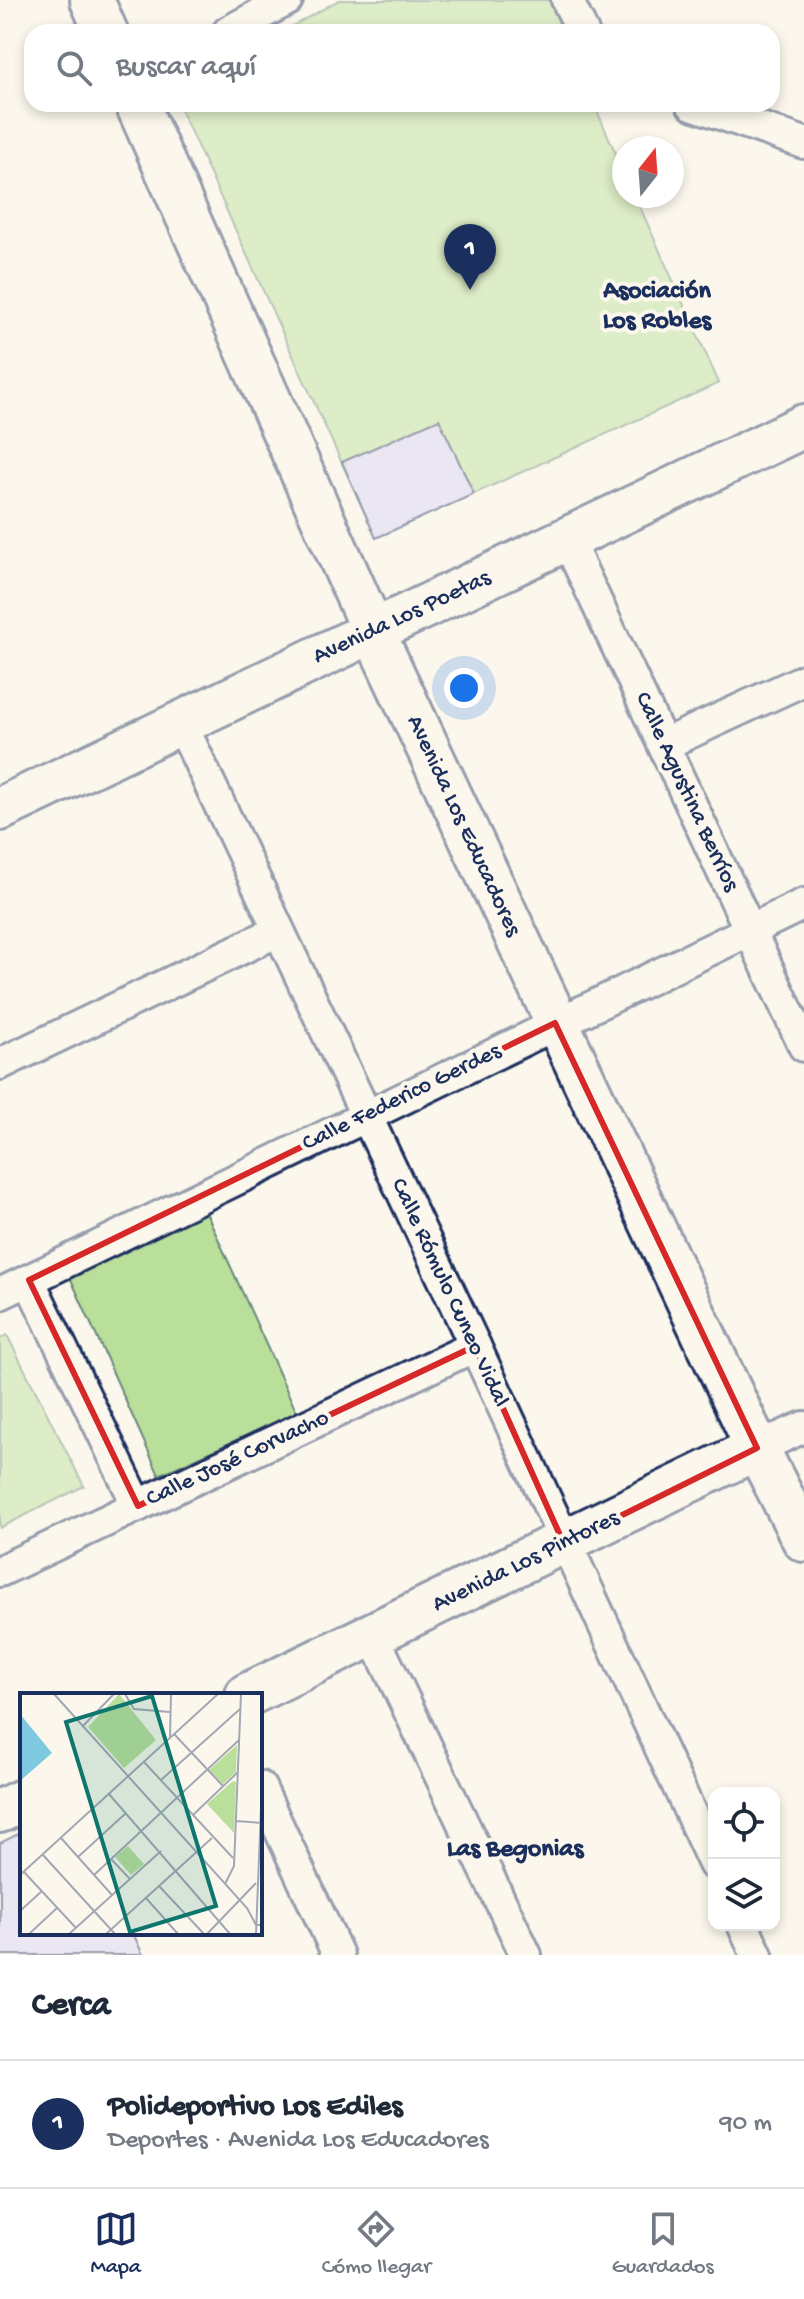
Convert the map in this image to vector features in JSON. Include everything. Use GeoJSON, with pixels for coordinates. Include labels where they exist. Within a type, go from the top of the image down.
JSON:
{"type":"FeatureCollection","features":[{"type":"Feature","properties":{"kind":"street"},"geometry":{"type":"LineString","coordinates":[[92,0],[102,24]]}},
{"type":"Feature","properties":{"kind":"street"},"geometry":{"type":"LineString","coordinates":[[243,24],[287,0]]}},
{"type":"Feature","properties":{"kind":"street"},"geometry":{"type":"LineString","coordinates":[[567,0],[579,24]]}},
{"type":"Feature","properties":{"kind":"street","name":"Avenida Los Educadores"},"geometry":{"type":"LineString","coordinates":[[141,112],[373,631],[555,1023],[757,1448],[804,1540]]}},
{"type":"Feature","properties":{"kind":"street"},"geometry":{"type":"LineString","coordinates":[[715,112],[804,143]]}},
{"type":"Feature","properties":{"kind":"street","name":"Avenida Los Poetas"},"geometry":{"type":"LineString","coordinates":[[0,809],[804,426]]}},
{"type":"Feature","properties":{"kind":"street","name":"Calle Agustina Berríos"},"geometry":{"type":"LineString","coordinates":[[567,539],[804,1046]]}},
{"type":"Feature","properties":{"kind":"street"},"geometry":{"type":"LineString","coordinates":[[665,744],[804,680]]}},
{"type":"Feature","properties":{"kind":"street","name":"Calle Rómulo Cuneo Vidal"},"geometry":{"type":"LineString","coordinates":[[181,723],[475,1346],[712,1859]]}},
{"type":"Feature","properties":{"kind":"street","name":"Calle Federico Gerdes"},"geometry":{"type":"LineString","coordinates":[[0,1294],[804,904]]}},
{"type":"Feature","properties":{"kind":"street"},"geometry":{"type":"LineString","coordinates":[[0,1064],[278,931]]}},
{"type":"Feature","properties":{"kind":"street"},"geometry":{"type":"LineString","coordinates":[[29,1280],[138,1506]]}},
{"type":"Feature","properties":{"kind":"street","name":"Calle José Corvacho"},"geometry":{"type":"LineString","coordinates":[[0,1571],[475,1346]]}},
{"type":"Feature","properties":{"kind":"street","name":"Avenida Los Pintores"},"geometry":{"type":"LineString","coordinates":[[251,1693],[804,1427]]}},
{"type":"Feature","properties":{"kind":"street"},"geometry":{"type":"LineString","coordinates":[[373,1635],[526,1955]]}},
{"type":"Feature","properties":{"kind":"street"},"geometry":{"type":"LineString","coordinates":[[262,1791],[338,1955]]}},
{"type":"Feature","properties":{"kind":"street"},"geometry":{"type":"LineString","coordinates":[[0,1811],[20,1802]]}},
{"type":"Feature","properties":{"kind":"street"},"geometry":{"type":"LineString","coordinates":[[746,1931],[757,1955]]}},
{"type":"Feature","properties":{"kind":"highlighted area"},"geometry":{"type":"Polygon","coordinates":[[[555,1023],[757,1448],[564,1544],[475,1346],[138,1506],[29,1280],[555,1023]]]}},
{"type":"Feature","properties":{"kind":"green space"},"geometry":{"type":"Polygon","coordinates":[[[339,0],[552,0],[559,24],[296,24],[339,0]]]}},
{"type":"Feature","properties":{"kind":"green space"},"geometry":{"type":"Polygon","coordinates":[[[182,112],[598,112],[612,145],[612,208],[640,208],[719,383],[376,538],[182,112]]]}},
{"type":"Feature","properties":{"kind":"green space"},"geometry":{"type":"Polygon","coordinates":[[[206,1212],[297,1413],[159,1475],[69,1275],[206,1212]]]}},
{"type":"Feature","properties":{"kind":"green space"},"geometry":{"type":"Polygon","coordinates":[[[7,1335],[84,1486],[0,1528],[0,1339],[7,1335]]]}},
{"type":"Feature","properties":{"kind":"building"},"geometry":{"type":"Polygon","coordinates":[[[439,419],[474,494],[376,538],[342,462],[439,419]]]}},
{"type":"Feature","properties":{"kind":"building"},"geometry":{"type":"Polygon","coordinates":[[[20,1833],[20,1935],[134,1935],[143,1955],[0,1955],[0,1843],[20,1833]]]}},
{"type":"Feature","properties":{"kind":"place","name":"Polideportivo Los Ediles"},"geometry":{"type":"Point","coordinates":[470,290]}},
{"type":"Feature","properties":{"kind":"district","name":"Asociación Los Robles"},"geometry":{"type":"Point","coordinates":[657,307]}},
{"type":"Feature","properties":{"kind":"district","name":"Las Begonias"},"geometry":{"type":"Point","coordinates":[515,1850]}}]}
